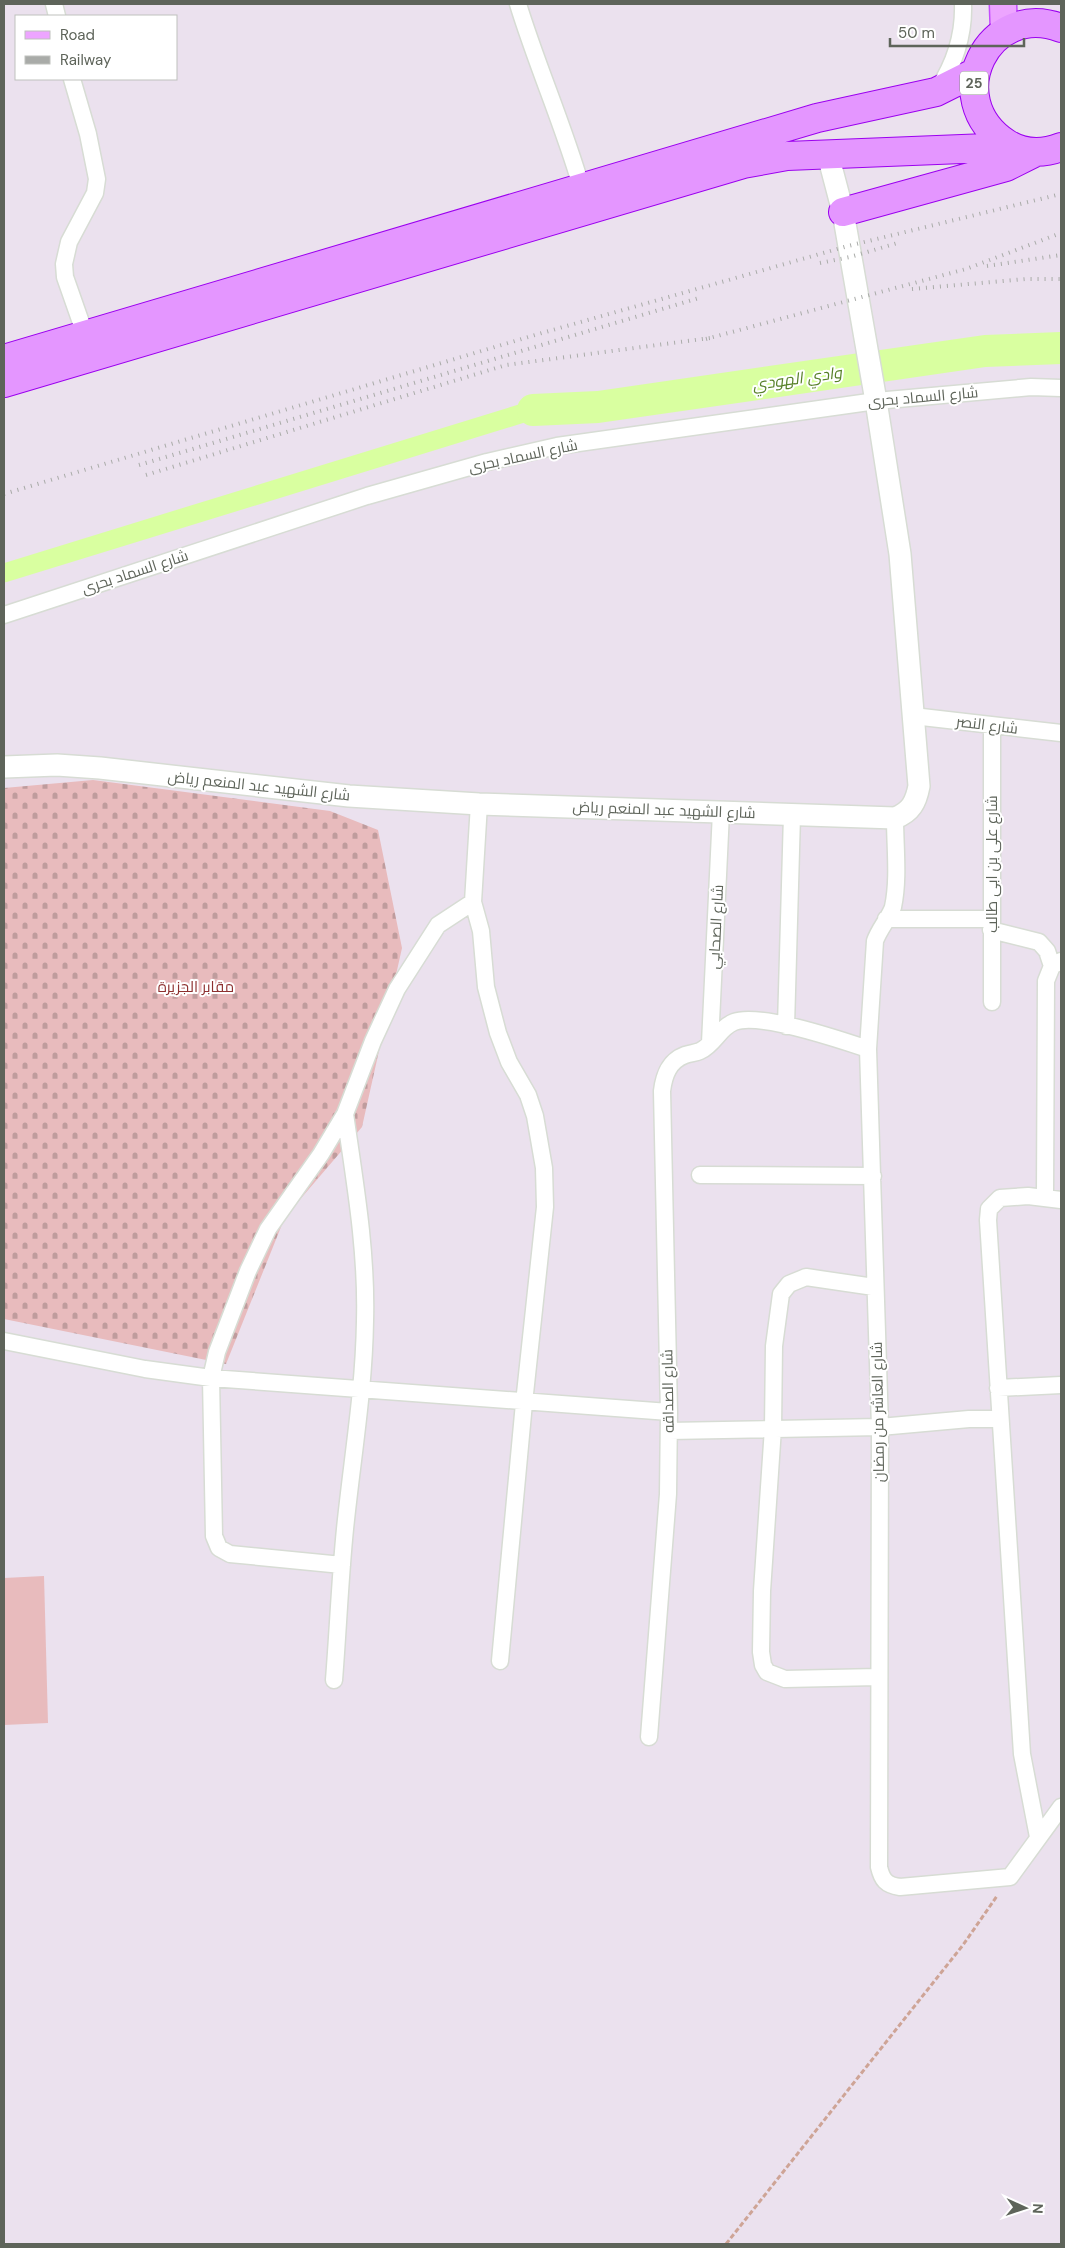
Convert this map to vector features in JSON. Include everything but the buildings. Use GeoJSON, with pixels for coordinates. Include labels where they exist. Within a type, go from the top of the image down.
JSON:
{"type":"FeatureCollection","features":[{"type":"Feature","properties":{"kind":"highway","name":"25"},"geometry":{"type":"LineString","coordinates":[[1036,148],[994,134],[980,117],[974,96],[974,73],[985,50],[1004,32],[1026,24],[1048,23],[1061,28]]}},
{"type":"Feature","properties":{"kind":"highway"},"geometry":{"type":"LineString","coordinates":[[4,358],[581,186],[817,118],[936,92],[974,73]]}},
{"type":"Feature","properties":{"kind":"highway"},"geometry":{"type":"LineString","coordinates":[[4,383],[742,164],[787,156],[1036,148]]}},
{"type":"Feature","properties":{"kind":"highway"},"geometry":{"type":"LineString","coordinates":[[842,212],[1006,167],[1036,148]]}},
{"type":"Feature","properties":{"kind":"main road"},"geometry":{"type":"LineString","coordinates":[[1004,4],[1004,32]]}},
{"type":"Feature","properties":{"kind":"street"},"geometry":{"type":"LineString","coordinates":[[518,4],[533,55],[568,142],[581,186]]}},
{"type":"Feature","properties":{"kind":"street"},"geometry":{"type":"LineString","coordinates":[[936,92],[956,54],[962,27],[963,4]]}},
{"type":"Feature","properties":{"kind":"street"},"geometry":{"type":"LineString","coordinates":[[72,80],[88,134],[98,179],[95,193],[69,242],[64,264],[65,277],[85,334]]}},
{"type":"Feature","properties":{"kind":"street"},"geometry":{"type":"LineString","coordinates":[[828,155],[842,212],[876,401],[900,554],[918,786],[917,798],[909,811],[895,818]]}},
{"type":"Feature","properties":{"kind":"street","name":"شارع السماد بحرى"},"geometry":{"type":"LineString","coordinates":[[4,615],[367,496],[487,462],[557,446],[876,401],[1031,388],[1061,388]]}},
{"type":"Feature","properties":{"kind":"street","name":"شارع النصر"},"geometry":{"type":"LineString","coordinates":[[913,716],[1061,733]]}},
{"type":"Feature","properties":{"kind":"street","name":"شارع على بن ابى طالب"},"geometry":{"type":"LineString","coordinates":[[992,726],[992,1002]]}},
{"type":"Feature","properties":{"kind":"street","name":"شارع الشهيد عبد المنعم رياض"},"geometry":{"type":"LineString","coordinates":[[4,767],[57,765],[100,768],[349,796],[479,804],[895,818]]}},
{"type":"Feature","properties":{"kind":"street"},"geometry":{"type":"LineString","coordinates":[[479,804],[474,902],[481,931],[486,987],[498,1033],[509,1062],[531,1103],[542,1145],[545,1207],[524,1403],[500,1661]]}},
{"type":"Feature","properties":{"kind":"street","name":"شارع الصحابي"},"geometry":{"type":"LineString","coordinates":[[710,1043],[721,812]]}},
{"type":"Feature","properties":{"kind":"street"},"geometry":{"type":"LineString","coordinates":[[786,1026],[792,815]]}},
{"type":"Feature","properties":{"kind":"street","name":"شارع العاشر من رمضان"},"geometry":{"type":"LineString","coordinates":[[895,818],[895,888],[892,909],[879,929],[875,941],[868,1049],[873,1176],[874,1287],[880,1427],[879,1866],[881,1877],[889,1885],[900,1887],[1010,1877]]}},
{"type":"Feature","properties":{"kind":"street"},"geometry":{"type":"LineString","coordinates":[[342,1565],[230,1554],[218,1548],[214,1536],[211,1378],[233,1308],[268,1229],[321,1154],[345,1114],[373,1041],[397,988],[438,925],[474,902]]}},
{"type":"Feature","properties":{"kind":"street"},"geometry":{"type":"LineString","coordinates":[[886,919],[991,925],[1039,942],[1057,964],[1046,981],[1044,1196]]}},
{"type":"Feature","properties":{"kind":"street"},"geometry":{"type":"LineString","coordinates":[[710,1043],[723,1027],[737,1021],[750,1020],[821,1034],[868,1049]]}},
{"type":"Feature","properties":{"kind":"street","name":"شارع الصداقه"},"geometry":{"type":"LineString","coordinates":[[649,1737],[668,1494],[669,1412],[662,1091],[664,1076],[673,1063],[685,1054],[701,1051],[710,1043]]}},
{"type":"Feature","properties":{"kind":"street"},"geometry":{"type":"LineString","coordinates":[[334,1680],[342,1565],[362,1390],[365,1322],[365,1268],[358,1197],[345,1114]]}},
{"type":"Feature","properties":{"kind":"street"},"geometry":{"type":"LineString","coordinates":[[700,1175],[873,1176]]}},
{"type":"Feature","properties":{"kind":"street"},"geometry":{"type":"LineString","coordinates":[[1038,1837],[1022,1754],[998,1388],[989,1209],[1000,1198],[1044,1196],[1061,1200]]}},
{"type":"Feature","properties":{"kind":"street"},"geometry":{"type":"LineString","coordinates":[[874,1287],[806,1277],[789,1284],[781,1294],[774,1346],[773,1428],[762,1591],[763,1665],[767,1672],[785,1679],[878,1677]]}},
{"type":"Feature","properties":{"kind":"street"},"geometry":{"type":"LineString","coordinates":[[4,1341],[145,1369],[211,1378],[524,1403],[669,1412]]}},
{"type":"Feature","properties":{"kind":"street"},"geometry":{"type":"LineString","coordinates":[[998,1388],[1061,1385]]}},
{"type":"Feature","properties":{"kind":"street"},"geometry":{"type":"LineString","coordinates":[[669,1431],[880,1427],[969,1419],[1000,1419]]}},
{"type":"Feature","properties":{"kind":"street"},"geometry":{"type":"LineString","coordinates":[[1010,1877],[1061,1807]]}},
{"type":"Feature","properties":{"kind":"path"},"geometry":{"type":"LineString","coordinates":[[726,2244],[963,1945],[1010,1877]]}},
{"type":"Feature","properties":{"kind":"green space","name":"مقابر الجزيرة"},"geometry":{"type":"Polygon","coordinates":[[[93,780],[330,811],[378,830],[402,948],[362,1127],[285,1217],[226,1364],[4,1319],[4,788],[93,780]]]}},
{"type":"Feature","properties":{"kind":"green space"},"geometry":{"type":"Polygon","coordinates":[[[44,1576],[48,1723],[4,1725],[4,1578],[44,1576]]]}},
{"type":"Feature","properties":{"kind":"waterway","name":"وادي الهودي"},"geometry":{"type":"LineString","coordinates":[[533,410],[598,407],[985,351],[1061,348]]}},
{"type":"Feature","properties":{"kind":"waterway"},"geometry":{"type":"LineString","coordinates":[[4,573],[533,410]]}},
{"type":"Feature","properties":{"kind":"railway"},"geometry":{"type":"LineString","coordinates":[[4,494],[535,335],[848,246],[1061,194]]}},
{"type":"Feature","properties":{"kind":"railway"},"geometry":{"type":"LineString","coordinates":[[706,339],[966,269],[1061,233]]}},
{"type":"Feature","properties":{"kind":"railway"},"geometry":{"type":"LineString","coordinates":[[820,263],[850,257],[901,242]]}},
{"type":"Feature","properties":{"kind":"railway"},"geometry":{"type":"LineString","coordinates":[[987,266],[1061,255]]}},
{"type":"Feature","properties":{"kind":"railway"},"geometry":{"type":"LineString","coordinates":[[912,289],[1026,279],[1061,279]]}},
{"type":"Feature","properties":{"kind":"railway"},"geometry":{"type":"LineString","coordinates":[[139,465],[699,298]]}},
{"type":"Feature","properties":{"kind":"railway"},"geometry":{"type":"LineString","coordinates":[[146,475],[506,365],[710,338]]}}]}
